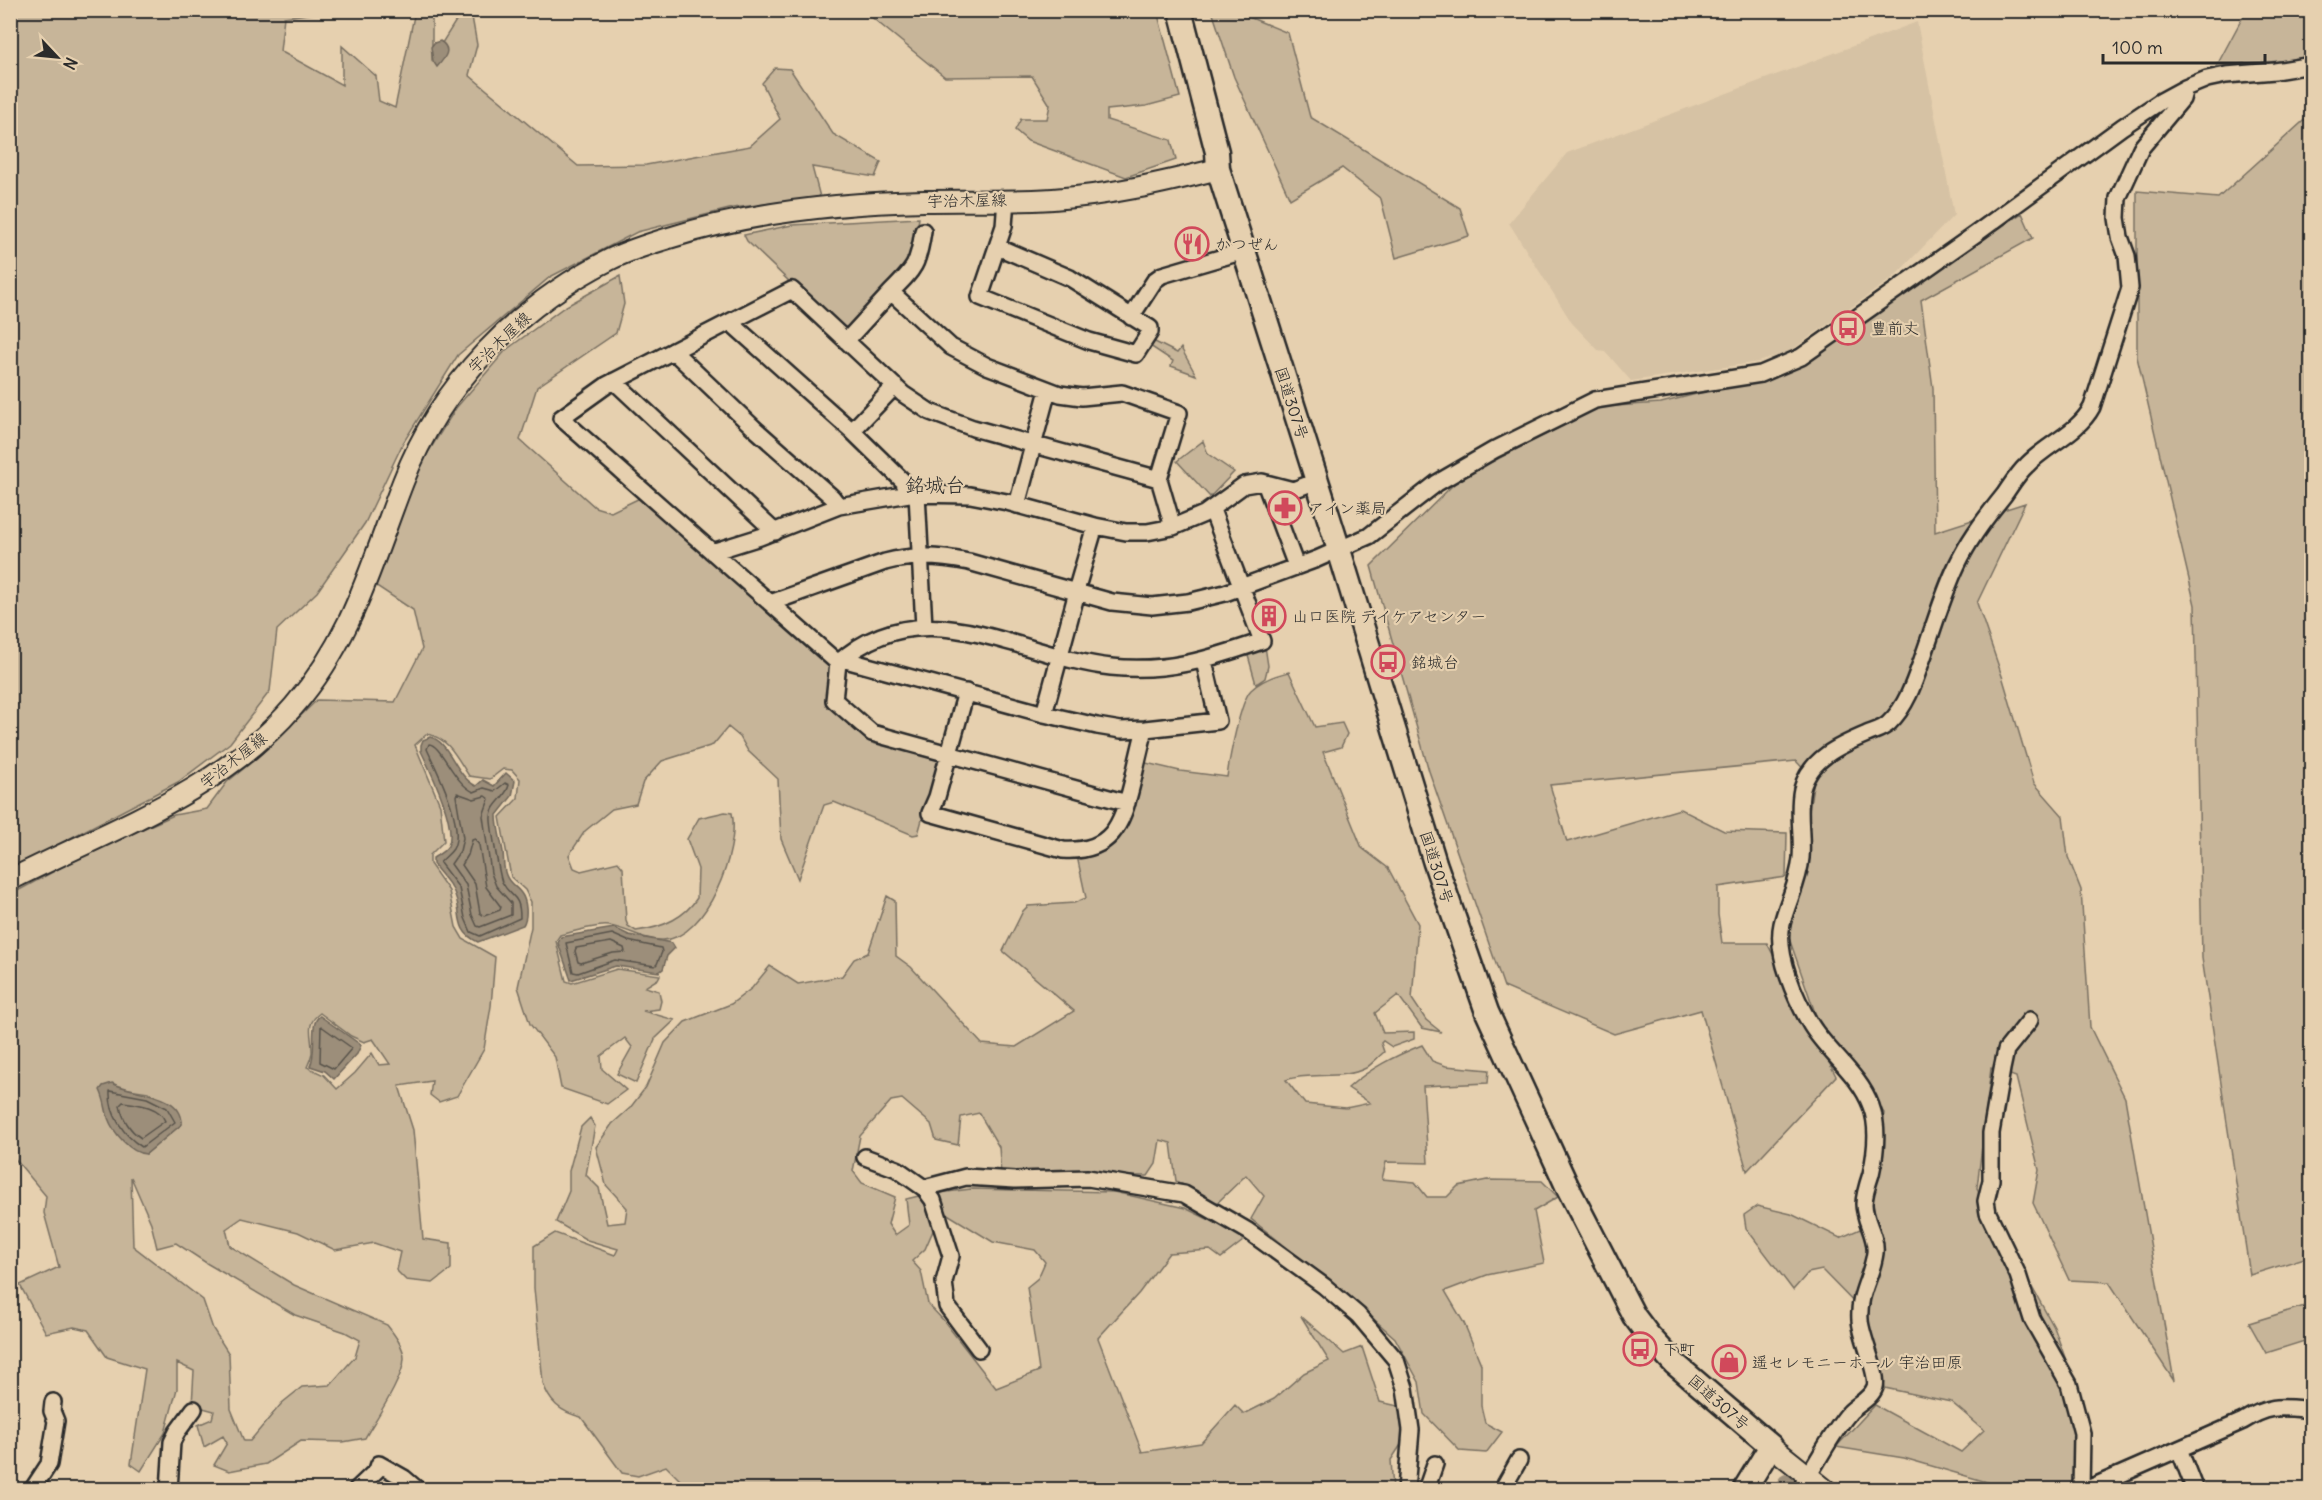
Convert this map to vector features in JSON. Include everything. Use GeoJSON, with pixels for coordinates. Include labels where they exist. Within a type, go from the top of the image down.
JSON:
{"type":"FeatureCollection","features":[{"type":"Feature","properties":{"kind":"highway","name":"国道307号"},"geometry":{"type":"LineString","coordinates":[[1170,10],[1208,155],[1218,169]]}},
{"type":"Feature","properties":{"kind":"highway","name":"国道307号"},"geometry":{"type":"LineString","coordinates":[[1180,10],[1217,152],[1218,169],[1435,863],[1487,1012],[1567,1186],[1634,1316],[1675,1364],[1770,1446]]}},
{"type":"Feature","properties":{"kind":"highway"},"geometry":{"type":"LineString","coordinates":[[1744,1490],[1770,1446]]}},
{"type":"Feature","properties":{"kind":"main road","name":"宇治木屋線"},"geometry":{"type":"LineString","coordinates":[[10,880],[197,788],[241,758],[292,708],[324,666],[351,618],[373,567],[404,478],[421,441],[443,405],[472,367],[509,329],[530,311],[579,277],[628,251],[737,219],[868,204],[1050,199],[1104,194],[1143,188],[1218,169]]}},
{"type":"Feature","properties":{"kind":"main road"},"geometry":{"type":"LineString","coordinates":[[1770,1446],[1806,1482],[1826,1490]]}},
{"type":"Feature","properties":{"kind":"street"},"geometry":{"type":"LineString","coordinates":[[770,603],[885,562],[901,557],[919,556],[946,557],[1112,602],[1152,606],[1206,598],[1242,587],[1339,550],[1369,536],[1446,477],[1494,450],[1595,400],[1761,374],[1801,357],[2122,127],[2185,88],[2226,75],[2312,65]]}},
{"type":"Feature","properties":{"kind":"street"},"geometry":{"type":"LineString","coordinates":[[1806,1482],[1850,1411],[1870,1396],[1875,1388],[1874,1373],[1860,1323],[1860,1308],[1861,1297],[1875,1251],[1875,1243],[1864,1204],[1875,1158],[1876,1132],[1875,1118],[1865,1093],[1857,1080],[1811,1026],[1792,986],[1783,957],[1780,940],[1781,926],[1796,883],[1801,856],[1800,806],[1803,789],[1807,775],[1827,755],[1841,745],[1887,726],[1899,711],[1915,680],[1959,559],[1973,536],[2027,465],[2086,418],[2092,407],[2130,288],[2127,256],[2120,237],[2117,218],[2118,198],[2141,148],[2182,99],[2185,88]]}},
{"type":"Feature","properties":{"kind":"street"},"geometry":{"type":"LineString","coordinates":[[998,247],[1070,278],[1150,328],[1150,332],[1136,354],[1089,341],[980,297],[1004,226],[1006,200]]}},
{"type":"Feature","properties":{"kind":"street"},"geometry":{"type":"LineString","coordinates":[[846,341],[914,269],[919,258],[923,231]]}},
{"type":"Feature","properties":{"kind":"street"},"geometry":{"type":"LineString","coordinates":[[1131,316],[1155,280],[1162,275],[1244,251]]}},
{"type":"Feature","properties":{"kind":"street"},"geometry":{"type":"LineString","coordinates":[[1159,479],[1033,446],[950,421],[922,408],[894,386],[792,290],[614,381],[561,418],[770,603],[840,661],[1044,714],[1122,730],[1218,721],[1204,661]]}},
{"type":"Feature","properties":{"kind":"street"},"geometry":{"type":"LineString","coordinates":[[891,292],[951,347],[987,366],[1060,394],[1082,396],[1122,393],[1179,413],[1159,479],[1173,527]]}},
{"type":"Feature","properties":{"kind":"street"},"geometry":{"type":"LineString","coordinates":[[730,322],[852,431],[913,494],[924,627]]}},
{"type":"Feature","properties":{"kind":"street"},"geometry":{"type":"LineString","coordinates":[[673,351],[754,428],[832,497],[839,506]]}},
{"type":"Feature","properties":{"kind":"street"},"geometry":{"type":"LineString","coordinates":[[614,381],[775,532]]}},
{"type":"Feature","properties":{"kind":"street"},"geometry":{"type":"LineString","coordinates":[[852,431],[894,386]]}},
{"type":"Feature","properties":{"kind":"street"},"geometry":{"type":"LineString","coordinates":[[1017,505],[1048,390]]}},
{"type":"Feature","properties":{"kind":"street"},"geometry":{"type":"LineString","coordinates":[[712,552],[775,532],[839,506],[913,494],[970,495],[1126,532],[1159,531],[1212,510],[1244,485],[1265,483],[1293,490],[1317,481]]}},
{"type":"Feature","properties":{"kind":"street"},"geometry":{"type":"LineString","coordinates":[[1265,483],[1296,567]]}},
{"type":"Feature","properties":{"kind":"street"},"geometry":{"type":"LineString","coordinates":[[1127,803],[872,733],[834,700],[840,661],[858,648],[882,636],[924,627],[944,627],[977,633],[1059,656],[1112,667],[1145,669],[1175,667],[1204,661],[1262,641],[1212,510]]}},
{"type":"Feature","properties":{"kind":"street"},"geometry":{"type":"LineString","coordinates":[[1044,714],[1095,526]]}},
{"type":"Feature","properties":{"kind":"street"},"geometry":{"type":"LineString","coordinates":[[966,692],[950,754],[930,813],[1063,850],[1084,850],[1104,842],[1113,833],[1124,814],[1145,729]]}},
{"type":"Feature","properties":{"kind":"street"},"geometry":{"type":"LineString","coordinates":[[2030,1020],[2006,1050],[1991,1133],[1991,1180],[1986,1201],[1988,1213],[2018,1275],[2032,1319],[2069,1384],[2082,1433],[2083,1490],[2243,1421],[2259,1411],[2282,1407],[2312,1410]]}},
{"type":"Feature","properties":{"kind":"street"},"geometry":{"type":"LineString","coordinates":[[865,1157],[897,1169],[924,1188],[933,1200],[951,1256],[944,1282],[947,1306],[979,1349]]}},
{"type":"Feature","properties":{"kind":"street"},"geometry":{"type":"LineString","coordinates":[[924,1188],[966,1177],[1015,1180],[1088,1178],[1184,1194],[1248,1231],[1324,1286],[1358,1314],[1396,1360],[1405,1388],[1411,1430],[1406,1490]]}},
{"type":"Feature","properties":{"kind":"street"},"geometry":{"type":"LineString","coordinates":[[32,1490],[49,1464],[56,1420],[52,1411],[52,1402]]}},
{"type":"Feature","properties":{"kind":"street"},"geometry":{"type":"LineString","coordinates":[[169,1490],[172,1442],[194,1409]]}},
{"type":"Feature","properties":{"kind":"street"},"geometry":{"type":"LineString","coordinates":[[2179,1449],[2195,1490]]}},
{"type":"Feature","properties":{"kind":"street"},"geometry":{"type":"LineString","coordinates":[[1502,1490],[1519,1460]]}},
{"type":"Feature","properties":{"kind":"street"},"geometry":{"type":"LineString","coordinates":[[356,1490],[377,1470],[379,1464],[404,1478],[418,1490]]}},
{"type":"Feature","properties":{"kind":"street"},"geometry":{"type":"LineString","coordinates":[[1426,1490],[1435,1464]]}},
{"type":"Feature","properties":{"kind":"shaded area"},"geometry":{"type":"Polygon","coordinates":[[[11,11],[332,11],[284,17],[280,51],[342,85],[342,46],[376,76],[379,101],[395,108],[415,11],[432,17],[432,59],[462,11],[471,11],[477,45],[469,75],[578,166],[646,165],[750,146],[780,119],[762,83],[775,68],[790,69],[833,134],[881,162],[875,177],[812,167],[820,197],[733,208],[637,232],[550,277],[458,355],[403,443],[365,523],[317,592],[277,630],[270,691],[230,743],[178,782],[11,869],[11,11]]]}},
{"type":"Feature","properties":{"kind":"shaded area"},"geometry":{"type":"Polygon","coordinates":[[[864,11],[1157,11],[1180,97],[1146,106],[1107,110],[1107,120],[1171,140],[1176,160],[1126,177],[1028,141],[1015,130],[1021,119],[1047,119],[1050,105],[1032,76],[945,77],[864,11]]]}},
{"type":"Feature","properties":{"kind":"shaded area"},"geometry":{"type":"Polygon","coordinates":[[[1212,11],[1239,11],[1239,13],[1288,33],[1310,117],[1460,208],[1469,236],[1396,258],[1381,199],[1342,168],[1290,199],[1234,77],[1212,11]]]}},
{"type":"Feature","properties":{"kind":"shaded area"},"geometry":{"type":"Polygon","coordinates":[[[2246,11],[2311,11],[2311,58],[2216,67],[2246,11]]]}},
{"type":"Feature","properties":{"kind":"shaded area"},"geometry":{"type":"Polygon","coordinates":[[[1917,22],[1954,215],[1894,277],[1790,351],[1759,362],[1631,381],[1605,351],[1598,350],[1572,323],[1509,223],[1567,153],[1917,22]]]}},
{"type":"Feature","properties":{"kind":"shaded area"},"geometry":{"type":"Polygon","coordinates":[[[2311,114],[2311,1256],[2250,1275],[2202,958],[2195,605],[2137,357],[2137,191],[2218,198],[2311,114]]]}},
{"type":"Feature","properties":{"kind":"shaded area"},"geometry":{"type":"Polygon","coordinates":[[[2022,213],[2033,238],[1921,300],[1933,388],[1935,532],[2025,503],[1977,603],[2003,679],[2034,783],[2063,816],[2068,857],[2081,890],[2090,1027],[2125,1098],[2174,1381],[2109,1282],[2069,1280],[2033,1203],[2039,1170],[2016,1077],[1991,1068],[1977,1188],[2054,1327],[2077,1391],[2076,1489],[2011,1489],[1904,1458],[1836,1447],[1875,1405],[1961,1452],[1984,1430],[1951,1402],[1885,1388],[1866,1315],[1822,1270],[1808,1273],[1793,1290],[1746,1228],[1744,1215],[1757,1206],[1791,1214],[1840,1238],[1876,1222],[1873,1204],[1884,1113],[1820,1027],[1789,938],[1814,780],[1796,761],[1550,785],[1567,842],[1680,809],[1724,831],[1787,833],[1786,877],[1718,887],[1718,915],[1722,943],[1767,943],[1836,1076],[1747,1171],[1701,1010],[1614,1034],[1504,987],[1429,771],[1371,566],[1460,478],[1600,407],[1661,403],[1791,370],[2022,213]]]}},
{"type":"Feature","properties":{"kind":"shaded area"},"geometry":{"type":"Polygon","coordinates":[[[919,218],[912,261],[850,330],[840,330],[747,241],[744,235],[792,225],[919,218]]]}},
{"type":"Feature","properties":{"kind":"shaded area"},"geometry":{"type":"Polygon","coordinates":[[[620,276],[624,304],[616,333],[537,387],[520,440],[595,507],[611,512],[642,497],[832,666],[827,701],[870,738],[939,759],[918,834],[913,835],[834,802],[824,805],[798,879],[781,839],[778,779],[748,751],[740,737],[728,727],[713,745],[662,761],[643,782],[636,804],[612,809],[585,831],[569,855],[574,868],[581,871],[618,862],[623,868],[626,921],[628,926],[636,931],[670,922],[685,912],[697,898],[698,869],[687,839],[699,818],[725,812],[732,813],[731,848],[717,890],[706,909],[693,925],[679,936],[656,940],[616,927],[604,926],[560,935],[556,941],[566,981],[572,983],[617,969],[660,975],[658,979],[645,987],[659,991],[661,1001],[659,1009],[643,1011],[675,1020],[655,1039],[636,1083],[617,1074],[632,1047],[625,1038],[601,1056],[602,1069],[626,1090],[607,1104],[561,1088],[555,1057],[530,1024],[518,987],[531,927],[531,902],[525,890],[511,877],[500,817],[518,798],[520,779],[512,770],[503,769],[490,779],[469,776],[447,744],[427,734],[415,745],[440,805],[444,841],[430,855],[430,864],[449,891],[456,927],[463,939],[495,957],[491,1006],[484,1049],[457,1096],[439,1102],[430,1095],[432,1081],[399,1086],[413,1130],[423,1239],[451,1243],[451,1269],[433,1283],[406,1280],[396,1270],[400,1252],[374,1243],[335,1250],[298,1232],[242,1218],[226,1229],[230,1246],[294,1285],[387,1325],[404,1354],[403,1366],[388,1399],[365,1438],[343,1442],[301,1441],[266,1464],[229,1471],[214,1465],[227,1443],[223,1436],[204,1447],[198,1425],[212,1419],[214,1411],[192,1405],[194,1371],[177,1363],[177,1389],[165,1433],[141,1471],[131,1464],[145,1369],[107,1357],[88,1330],[74,1327],[46,1333],[20,1285],[59,1267],[44,1213],[46,1196],[11,1154],[10,895],[84,855],[174,815],[207,809],[227,782],[257,758],[317,700],[395,702],[422,649],[413,610],[372,583],[412,478],[456,408],[506,350],[563,308],[620,276]],[[320,1013],[315,1017],[311,1026],[312,1053],[307,1067],[324,1075],[337,1089],[372,1053],[379,1065],[390,1064],[373,1039],[364,1042],[351,1036],[320,1013]],[[122,1088],[106,1100],[109,1119],[146,1154],[182,1124],[148,1092],[122,1088]],[[131,1177],[133,1246],[203,1300],[213,1329],[229,1354],[231,1409],[244,1441],[250,1441],[282,1403],[302,1387],[330,1385],[355,1357],[360,1340],[345,1332],[295,1315],[176,1243],[157,1248],[151,1223],[131,1177]]]}},
{"type":"Feature","properties":{"kind":"shaded area"},"geometry":{"type":"Polygon","coordinates":[[[1147,338],[1177,353],[1181,348],[1196,375],[1171,366],[1173,361],[1144,342],[1147,338]]]}},
{"type":"Feature","properties":{"kind":"shaded area"},"geometry":{"type":"Polygon","coordinates":[[[1203,441],[1208,454],[1234,472],[1210,497],[1177,461],[1203,441]]]}},
{"type":"Feature","properties":{"kind":"shaded area"},"geometry":{"type":"Polygon","coordinates":[[[1265,646],[1268,666],[1265,678],[1256,684],[1247,652],[1265,646]]]}},
{"type":"Feature","properties":{"kind":"shaded area"},"geometry":{"type":"Polygon","coordinates":[[[1289,672],[1315,727],[1342,723],[1347,734],[1341,747],[1323,752],[1362,848],[1388,868],[1418,924],[1412,999],[1426,1020],[1441,1032],[1422,1028],[1398,995],[1375,1013],[1383,1033],[1414,1032],[1414,1039],[1392,1047],[1383,1041],[1381,1043],[1384,1052],[1366,1068],[1356,1072],[1296,1077],[1286,1080],[1305,1104],[1346,1108],[1370,1103],[1348,1088],[1356,1081],[1383,1063],[1422,1045],[1432,1061],[1446,1066],[1489,1070],[1488,1083],[1423,1086],[1428,1163],[1386,1162],[1382,1179],[1415,1182],[1427,1197],[1447,1197],[1458,1186],[1487,1180],[1542,1181],[1558,1197],[1534,1211],[1544,1263],[1487,1275],[1445,1291],[1464,1323],[1481,1364],[1481,1406],[1485,1423],[1502,1432],[1486,1453],[1460,1451],[1424,1414],[1419,1382],[1395,1338],[1350,1298],[1251,1219],[1264,1196],[1246,1175],[1217,1203],[1176,1181],[1171,1143],[1160,1140],[1156,1164],[1148,1176],[1001,1175],[999,1147],[979,1113],[961,1117],[958,1145],[936,1140],[931,1124],[902,1099],[891,1101],[860,1136],[853,1171],[862,1183],[895,1197],[888,1224],[895,1235],[909,1225],[906,1199],[923,1195],[935,1226],[925,1249],[912,1261],[921,1271],[928,1304],[996,1388],[1039,1371],[1027,1287],[1038,1278],[1045,1262],[1035,1250],[993,1242],[941,1210],[939,1193],[971,1189],[1114,1192],[1185,1208],[1247,1238],[1221,1258],[1210,1250],[1169,1253],[1139,1293],[1098,1338],[1142,1452],[1201,1443],[1235,1405],[1244,1414],[1274,1399],[1304,1373],[1329,1361],[1301,1316],[1344,1354],[1362,1347],[1380,1402],[1403,1407],[1406,1437],[1391,1460],[1393,1490],[690,1490],[666,1466],[638,1476],[622,1473],[581,1417],[556,1405],[543,1383],[534,1288],[534,1246],[555,1233],[615,1255],[618,1249],[587,1240],[556,1222],[569,1191],[569,1171],[581,1127],[590,1118],[595,1126],[586,1175],[599,1188],[607,1224],[625,1222],[627,1208],[606,1185],[596,1147],[612,1124],[630,1108],[646,1087],[665,1043],[685,1022],[731,1004],[752,988],[770,966],[798,984],[842,976],[854,959],[868,953],[887,896],[895,901],[896,956],[911,967],[982,1044],[1016,1047],[1074,1011],[1003,951],[1023,911],[1028,906],[1074,903],[1086,898],[1077,856],[1097,850],[1142,762],[1180,771],[1227,777],[1236,732],[1247,696],[1259,684],[1289,672]]]}},
{"type":"Feature","properties":{"kind":"shaded area"},"geometry":{"type":"Polygon","coordinates":[[[2311,1304],[2311,1339],[2266,1353],[2249,1323],[2311,1304]]]}},
{"type":"Feature","properties":{"kind":"water"},"geometry":{"type":"Polygon","coordinates":[[[440,41],[447,50],[445,57],[437,67],[433,61],[431,47],[440,41]]]}},
{"type":"Feature","properties":{"kind":"water"},"geometry":{"type":"Polygon","coordinates":[[[430,737],[443,745],[463,775],[476,786],[483,780],[494,786],[506,773],[515,781],[512,796],[497,815],[497,820],[505,872],[509,881],[523,896],[526,918],[523,925],[478,942],[465,932],[453,890],[433,864],[433,858],[447,848],[450,837],[442,798],[421,751],[423,740],[430,737]]]}},
{"type":"Feature","properties":{"kind":"water"},"geometry":{"type":"Polygon","coordinates":[[[614,928],[629,935],[672,943],[675,948],[667,956],[663,969],[659,972],[616,966],[571,980],[558,943],[561,937],[614,928]]]}},
{"type":"Feature","properties":{"kind":"water"},"geometry":{"type":"Polygon","coordinates":[[[320,1016],[361,1045],[357,1054],[334,1079],[325,1071],[310,1066],[314,1025],[320,1016]]]}},
{"type":"Feature","properties":{"kind":"water"},"geometry":{"type":"Polygon","coordinates":[[[112,1083],[165,1100],[180,1114],[182,1124],[146,1154],[134,1150],[118,1136],[108,1118],[100,1090],[103,1086],[112,1083]]]}},
{"type":"Feature","properties":{"kind":"waterway"},"geometry":{"type":"LineString","coordinates":[[1787,1484],[1789,1490]]}},
{"type":"Feature","properties":{"kind":"place","name":"かつぜん"},"geometry":{"type":"Point","coordinates":[1192,244]}},
{"type":"Feature","properties":{"kind":"place","name":"豊前丈"},"geometry":{"type":"Point","coordinates":[1848,328]}},
{"type":"Feature","properties":{"kind":"place","name":"アイン薬局"},"geometry":{"type":"Point","coordinates":[1285,508]}},
{"type":"Feature","properties":{"kind":"place","name":"山口医院 デイケアセンター"},"geometry":{"type":"Point","coordinates":[1269,616]}},
{"type":"Feature","properties":{"kind":"place","name":"銘城台"},"geometry":{"type":"Point","coordinates":[1388,662]}},
{"type":"Feature","properties":{"kind":"place","name":"下町"},"geometry":{"type":"Point","coordinates":[1640,1349]}},
{"type":"Feature","properties":{"kind":"place","name":"遥セレモニーホール 宇治田原"},"geometry":{"type":"Point","coordinates":[1729,1362]}},
{"type":"Feature","properties":{"kind":"district","name":"銘城台"},"geometry":{"type":"Point","coordinates":[935,485]}}]}
